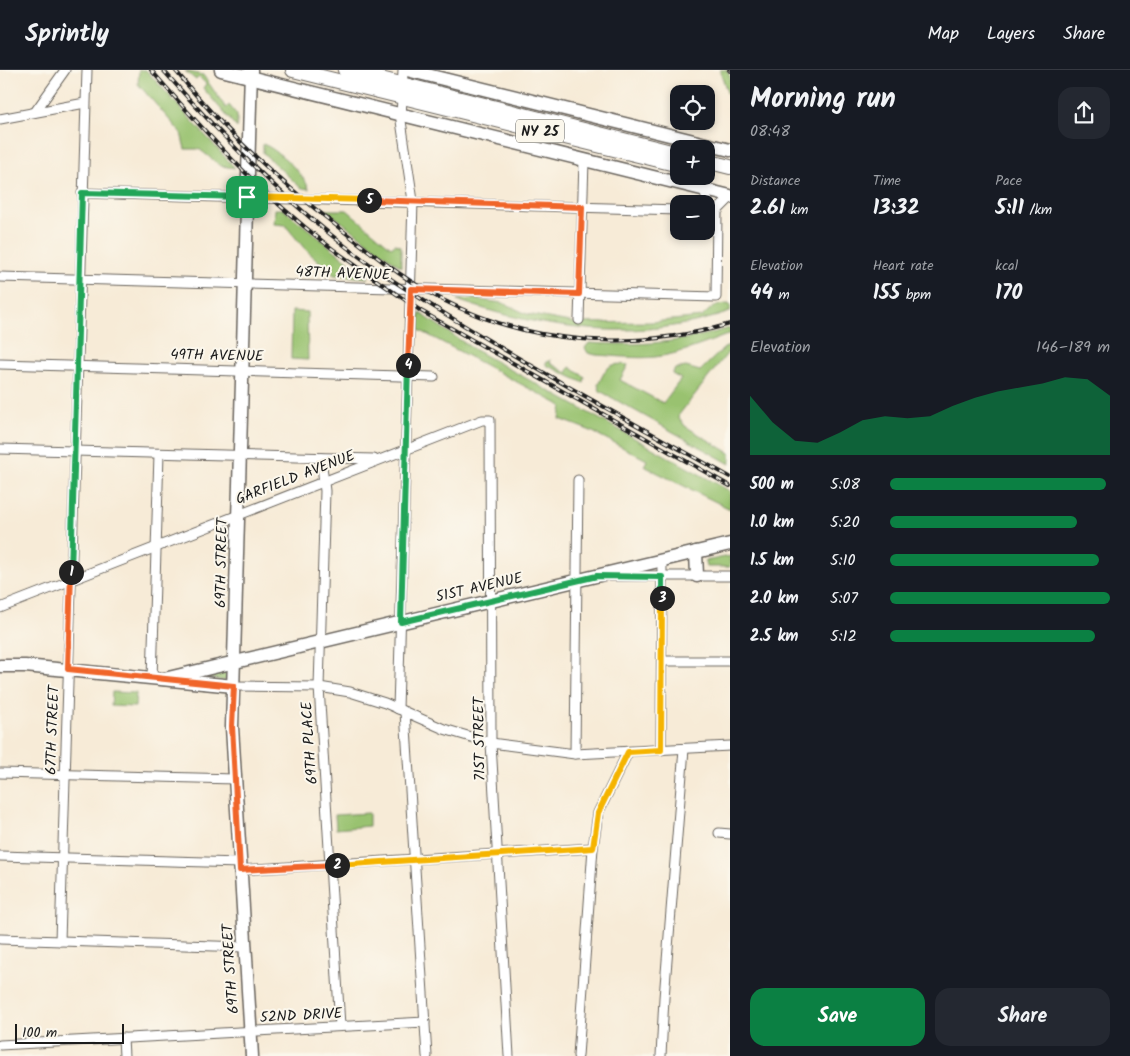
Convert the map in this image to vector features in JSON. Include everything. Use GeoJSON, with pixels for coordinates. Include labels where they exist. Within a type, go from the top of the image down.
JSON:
{"type":"FeatureCollection","features":[{"type":"Feature","properties":{"kind":"main road","name":"NY 25"},"geometry":{"type":"LineString","coordinates":[[293,70],[402,84],[670,162]]}},
{"type":"Feature","properties":{"kind":"main road","name":"NY 25"},"geometry":{"type":"LineString","coordinates":[[345,70],[670,152]]}},
{"type":"Feature","properties":{"kind":"main road"},"geometry":{"type":"LineString","coordinates":[[715,163],[730,167]]}},
{"type":"Feature","properties":{"kind":"main road"},"geometry":{"type":"LineString","coordinates":[[715,173],[730,177]]}},
{"type":"Feature","properties":{"kind":"street"},"geometry":{"type":"LineString","coordinates":[[35,112],[65,70]]}},
{"type":"Feature","properties":{"kind":"street","name":"67TH STREET"},"geometry":{"type":"LineString","coordinates":[[60,941],[84,103],[87,70]]}},
{"type":"Feature","properties":{"kind":"street"},"geometry":{"type":"LineString","coordinates":[[221,70],[251,74],[730,198]]}},
{"type":"Feature","properties":{"kind":"street"},"geometry":{"type":"LineString","coordinates":[[407,70],[730,150]]}},
{"type":"Feature","properties":{"kind":"street","name":"69TH STREET"},"geometry":{"type":"LineString","coordinates":[[251,74],[232,726],[252,1056]]}},
{"type":"Feature","properties":{"kind":"street"},"geometry":{"type":"LineString","coordinates":[[402,84],[401,114],[413,201],[401,622],[402,711],[415,859],[427,1056]]}},
{"type":"Feature","properties":{"kind":"street"},"geometry":{"type":"LineString","coordinates":[[0,119],[84,103]]}},
{"type":"Feature","properties":{"kind":"street"},"geometry":{"type":"LineString","coordinates":[[578,320],[584,161]]}},
{"type":"Feature","properties":{"kind":"street"},"geometry":{"type":"LineString","coordinates":[[704,190],[706,195]]}},
{"type":"Feature","properties":{"kind":"street"},"geometry":{"type":"LineString","coordinates":[[82,193],[670,210]]}},
{"type":"Feature","properties":{"kind":"street"},"geometry":{"type":"LineString","coordinates":[[715,208],[730,198]]}},
{"type":"Feature","properties":{"kind":"street","name":"48TH AVENUE"},"geometry":{"type":"LineString","coordinates":[[0,277],[716,297],[713,240]]}},
{"type":"Feature","properties":{"kind":"street","name":"49TH AVENUE"},"geometry":{"type":"LineString","coordinates":[[0,364],[408,374],[434,377]]}},
{"type":"Feature","properties":{"kind":"street","name":"GARFIELD AVENUE"},"geometry":{"type":"LineString","coordinates":[[0,608],[324,480],[482,420],[490,420]]}},
{"type":"Feature","properties":{"kind":"street","name":"71ST STREET"},"geometry":{"type":"LineString","coordinates":[[490,420],[491,743],[510,1056]]}},
{"type":"Feature","properties":{"kind":"street"},"geometry":{"type":"LineString","coordinates":[[0,449],[240,457],[380,459]]}},
{"type":"Feature","properties":{"kind":"street"},"geometry":{"type":"LineString","coordinates":[[158,679],[156,546],[159,454]]}},
{"type":"Feature","properties":{"kind":"street","name":"69TH PLACE"},"geometry":{"type":"LineString","coordinates":[[321,458],[324,480],[319,688],[340,1026]]}},
{"type":"Feature","properties":{"kind":"street"},"geometry":{"type":"LineString","coordinates":[[575,754],[578,480]]}},
{"type":"Feature","properties":{"kind":"street","name":"51ST AVENUE"},"geometry":{"type":"LineString","coordinates":[[158,679],[730,544]]}},
{"type":"Feature","properties":{"kind":"street"},"geometry":{"type":"LineString","coordinates":[[696,552],[697,576]]}},
{"type":"Feature","properties":{"kind":"street"},"geometry":{"type":"LineString","coordinates":[[661,750],[662,560]]}},
{"type":"Feature","properties":{"kind":"street"},"geometry":{"type":"LineString","coordinates":[[597,576],[730,576]]}},
{"type":"Feature","properties":{"kind":"street"},"geometry":{"type":"LineString","coordinates":[[662,661],[730,661]]}},
{"type":"Feature","properties":{"kind":"street"},"geometry":{"type":"LineString","coordinates":[[0,666],[68,669],[234,686],[319,688],[362,695],[444,729],[491,743],[575,754],[730,746]]}},
{"type":"Feature","properties":{"kind":"street"},"geometry":{"type":"LineString","coordinates":[[662,1056],[664,998],[684,749]]}},
{"type":"Feature","properties":{"kind":"street"},"geometry":{"type":"LineString","coordinates":[[578,1056],[593,848],[598,813],[628,752]]}},
{"type":"Feature","properties":{"kind":"street"},"geometry":{"type":"LineString","coordinates":[[0,773],[235,779]]}},
{"type":"Feature","properties":{"kind":"street"},"geometry":{"type":"LineString","coordinates":[[719,833],[730,834]]}},
{"type":"Feature","properties":{"kind":"street"},"geometry":{"type":"LineString","coordinates":[[0,856],[240,867],[330,865],[593,848]]}},
{"type":"Feature","properties":{"kind":"street"},"geometry":{"type":"LineString","coordinates":[[0,939],[245,947]]}},
{"type":"Feature","properties":{"kind":"street","name":"52ND DRIVE"},"geometry":{"type":"LineString","coordinates":[[0,1045],[425,1022]]}},
{"type":"Feature","properties":{"kind":"street"},"geometry":{"type":"LineString","coordinates":[[123,1038],[124,1056]]}},
{"type":"Feature","properties":{"kind":"green space"},"geometry":{"type":"Polygon","coordinates":[[[139,70],[146,70],[235,168],[221,166],[199,149],[185,149],[181,133],[138,84],[139,70]]]}},
{"type":"Feature","properties":{"kind":"green space"},"geometry":{"type":"Polygon","coordinates":[[[720,70],[727,70],[730,77],[730,102],[720,70]]]}},
{"type":"Feature","properties":{"kind":"green space"},"geometry":{"type":"Polygon","coordinates":[[[185,71],[203,75],[226,108],[229,105],[237,115],[237,128],[203,88],[206,84],[199,77],[196,80],[185,71]]]}},
{"type":"Feature","properties":{"kind":"green space"},"geometry":{"type":"Polygon","coordinates":[[[263,144],[276,151],[290,163],[309,189],[301,188],[263,153],[263,144]]]}},
{"type":"Feature","properties":{"kind":"green space"},"geometry":{"type":"Polygon","coordinates":[[[275,209],[283,209],[369,278],[334,275],[305,249],[285,225],[274,224],[275,209]]]}},
{"type":"Feature","properties":{"kind":"green space"},"geometry":{"type":"Polygon","coordinates":[[[326,210],[347,210],[391,247],[395,244],[401,246],[401,267],[326,210]]]}},
{"type":"Feature","properties":{"kind":"green space"},"geometry":{"type":"Polygon","coordinates":[[[473,299],[503,303],[527,314],[575,323],[652,322],[702,317],[714,307],[725,304],[730,304],[730,312],[696,322],[662,328],[593,329],[558,326],[524,319],[490,311],[457,300],[473,299]]]}},
{"type":"Feature","properties":{"kind":"green space"},"geometry":{"type":"Polygon","coordinates":[[[292,311],[307,312],[308,360],[291,359],[292,311]]]}},
{"type":"Feature","properties":{"kind":"green space"},"geometry":{"type":"Polygon","coordinates":[[[420,313],[475,350],[730,491],[730,509],[644,466],[647,460],[591,431],[560,419],[562,406],[419,330],[420,313]]]}},
{"type":"Feature","properties":{"kind":"green space"},"geometry":{"type":"Polygon","coordinates":[[[730,328],[730,334],[665,356],[633,358],[596,355],[588,353],[585,348],[589,343],[643,344],[677,340],[730,328]]]}},
{"type":"Feature","properties":{"kind":"green space"},"geometry":{"type":"Polygon","coordinates":[[[730,346],[730,350],[678,416],[685,426],[730,453],[730,464],[600,391],[598,385],[608,368],[616,364],[628,365],[620,380],[663,403],[681,379],[672,374],[675,369],[686,367],[700,371],[724,348],[730,346]]]}},
{"type":"Feature","properties":{"kind":"green space"},"geometry":{"type":"Polygon","coordinates":[[[551,360],[550,363],[567,373],[570,367],[585,377],[584,383],[546,365],[546,362],[551,360]]]}},
{"type":"Feature","properties":{"kind":"green space"},"geometry":{"type":"Polygon","coordinates":[[[730,556],[730,567],[706,567],[705,561],[730,556]]]}},
{"type":"Feature","properties":{"kind":"green space"},"geometry":{"type":"Polygon","coordinates":[[[227,670],[226,681],[200,677],[227,670]]]}},
{"type":"Feature","properties":{"kind":"green space"},"geometry":{"type":"Polygon","coordinates":[[[112,692],[136,693],[135,707],[111,706],[112,692]]]}},
{"type":"Feature","properties":{"kind":"green space"},"geometry":{"type":"Polygon","coordinates":[[[369,813],[369,826],[336,829],[335,815],[369,813]]]}},
{"type":"Feature","properties":{"kind":"railway"},"geometry":{"type":"LineString","coordinates":[[151,70],[211,137],[253,180],[298,221],[345,258],[421,311],[730,486]]}},
{"type":"Feature","properties":{"kind":"railway"},"geometry":{"type":"LineString","coordinates":[[163,70],[202,114],[264,176],[307,215],[350,250],[436,308],[503,349],[730,477]]}},
{"type":"Feature","properties":{"kind":"railway"},"geometry":{"type":"LineString","coordinates":[[175,70],[212,113],[273,173],[389,266],[443,300],[477,315],[512,327],[548,335],[584,339],[658,338],[694,333],[730,324]]}},
{"type":"Feature","properties":{"kind":"route"},"geometry":{"type":"LineString","coordinates":[[82,193],[247,197],[582,207],[579,294],[411,289],[401,622],[597,576],[662,577],[661,750],[628,752],[598,813],[593,848],[240,870],[232,726],[234,686],[68,669],[82,193]]}}]}
